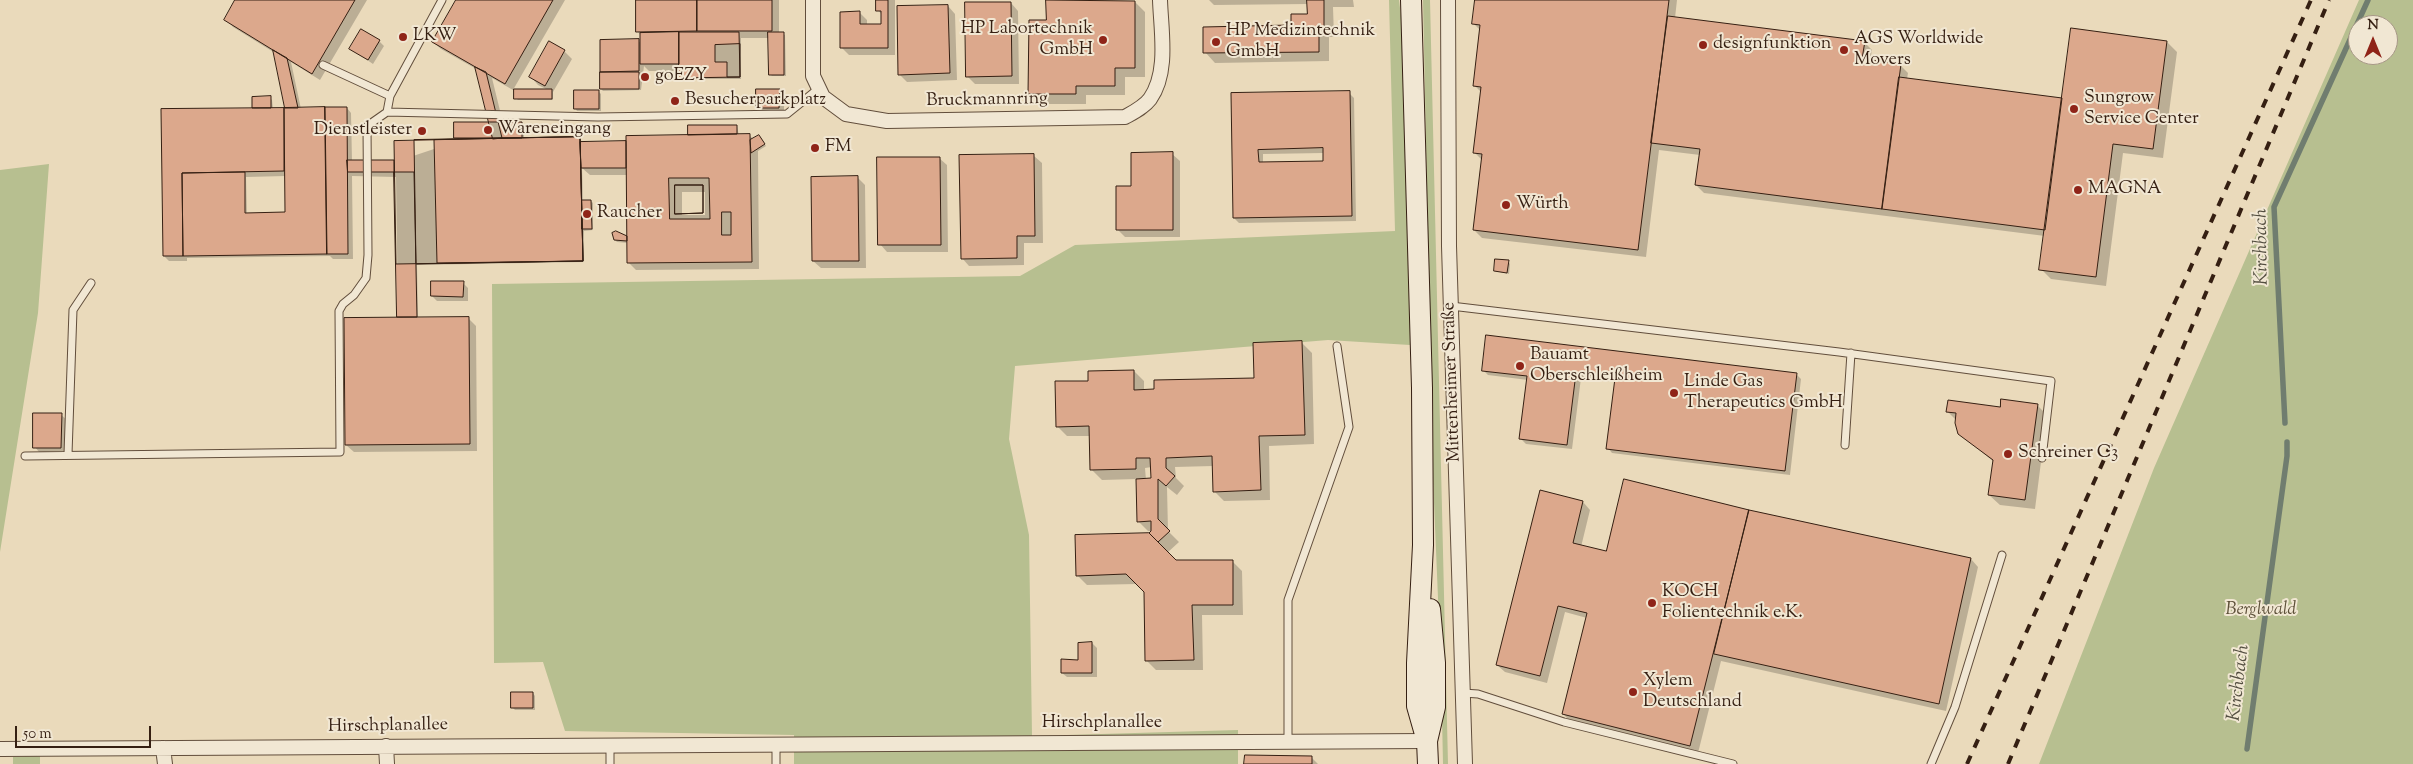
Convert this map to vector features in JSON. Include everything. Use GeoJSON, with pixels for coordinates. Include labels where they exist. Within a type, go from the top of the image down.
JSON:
{"type":"FeatureCollection","features":[{"type":"Feature","properties":{"kind":"main road","name":"Mittenheimer Straße"},"geometry":{"type":"LineString","coordinates":[[1411,0],[1422,388],[1424,544],[1417,663],[1417,706],[1427,741],[1428,764]]}},
{"type":"Feature","properties":{"kind":"street"},"geometry":{"type":"LineString","coordinates":[[813,0],[813,76],[818,89]]}},
{"type":"Feature","properties":{"kind":"street","name":"Bruckmannring"},"geometry":{"type":"LineString","coordinates":[[818,89],[830,104],[846,114],[887,121],[1125,117],[1139,110],[1150,99],[1159,78],[1161,63],[1160,0]]}},
{"type":"Feature","properties":{"kind":"street","name":"Mittenheimer Straße"},"geometry":{"type":"LineString","coordinates":[[1448,0],[1451,306],[1465,764]]}},
{"type":"Feature","properties":{"kind":"street","name":"Hirschplanallee"},"geometry":{"type":"LineString","coordinates":[[0,749],[1427,741]]}},
{"type":"Feature","properties":{"kind":"street"},"geometry":{"type":"LineString","coordinates":[[386,746],[387,764]]}},
{"type":"Feature","properties":{"kind":"street"},"geometry":{"type":"LineString","coordinates":[[164,748],[165,764]]}},
{"type":"Feature","properties":{"kind":"lane"},"geometry":{"type":"LineString","coordinates":[[387,112],[390,96],[442,0]]}},
{"type":"Feature","properties":{"kind":"lane"},"geometry":{"type":"LineString","coordinates":[[323,65],[390,96]]}},
{"type":"Feature","properties":{"kind":"lane"},"geometry":{"type":"LineString","coordinates":[[25,456],[340,452],[339,311],[366,278],[368,255],[367,126],[387,112],[598,117],[787,114],[818,89]]}},
{"type":"Feature","properties":{"kind":"lane"},"geometry":{"type":"LineString","coordinates":[[68,454],[73,310],[91,283]]}},
{"type":"Feature","properties":{"kind":"lane"},"geometry":{"type":"LineString","coordinates":[[1451,306],[1851,354],[2051,381],[2042,458]]}},
{"type":"Feature","properties":{"kind":"lane"},"geometry":{"type":"LineString","coordinates":[[1288,741],[1288,600],[1349,427],[1337,346]]}},
{"type":"Feature","properties":{"kind":"lane"},"geometry":{"type":"LineString","coordinates":[[1845,445],[1851,354]]}},
{"type":"Feature","properties":{"kind":"lane"},"geometry":{"type":"LineString","coordinates":[[1931,764],[1956,707],[2002,554]]}},
{"type":"Feature","properties":{"kind":"lane"},"geometry":{"type":"LineString","coordinates":[[1463,693],[1478,694],[1564,722],[1733,764]]}},
{"type":"Feature","properties":{"kind":"lane"},"geometry":{"type":"LineString","coordinates":[[776,744],[776,764]]}},
{"type":"Feature","properties":{"kind":"lane"},"geometry":{"type":"LineString","coordinates":[[610,745],[610,764]]}},
{"type":"Feature","properties":{"kind":"green space"},"geometry":{"type":"Polygon","coordinates":[[[1389,0],[1399,0],[1403,32],[1411,300],[1410,345],[1328,340],[1015,366],[1009,439],[1029,535],[1032,736],[1238,730],[1238,764],[794,764],[794,735],[565,731],[543,662],[494,663],[492,284],[1020,276],[1075,245],[1395,231],[1389,0]]]}},
{"type":"Feature","properties":{"kind":"green space"},"geometry":{"type":"Polygon","coordinates":[[[1423,0],[1430,0],[1448,764],[1443,764],[1433,478],[1423,0]]]}},
{"type":"Feature","properties":{"kind":"green space","name":"Berglwald"},"geometry":{"type":"Polygon","coordinates":[[[2359,0],[2413,0],[2413,764],[2039,764],[2154,468],[2348,25],[2348,65],[2398,65],[2398,15],[2352,15],[2359,0]]]}},
{"type":"Feature","properties":{"kind":"green space"},"geometry":{"type":"Polygon","coordinates":[[[49,164],[38,313],[0,552],[0,170],[49,164]]]}},
{"type":"Feature","properties":{"kind":"green space"},"geometry":{"type":"Polygon","coordinates":[[[40,755],[40,764],[13,764],[13,757],[40,755]]]}},
{"type":"Feature","properties":{"kind":"building"},"geometry":{"type":"Polygon","coordinates":[[[235,0],[355,0],[312,74],[224,20],[235,0]]]}},
{"type":"Feature","properties":{"kind":"building"},"geometry":{"type":"Polygon","coordinates":[[[456,0],[553,0],[505,84],[432,42],[456,0]]]}},
{"type":"Feature","properties":{"kind":"building"},"geometry":{"type":"Polygon","coordinates":[[[636,0],[697,0],[697,31],[636,32],[636,0]]]}},
{"type":"Feature","properties":{"kind":"building"},"geometry":{"type":"Polygon","coordinates":[[[697,0],[772,0],[772,31],[697,31],[697,0]]]}},
{"type":"Feature","properties":{"kind":"building"},"geometry":{"type":"Polygon","coordinates":[[[876,0],[888,0],[888,48],[840,48],[840,12],[860,11],[860,24],[881,24],[881,11],[876,11],[876,0]]]}},
{"type":"Feature","properties":{"kind":"building"},"geometry":{"type":"Polygon","coordinates":[[[1046,0],[1135,1],[1135,68],[1115,68],[1115,86],[1076,86],[1076,94],[1028,94],[1029,20],[1046,20],[1046,0]]]}},
{"type":"Feature","properties":{"kind":"building"},"geometry":{"type":"Polygon","coordinates":[[[1307,0],[1324,0],[1324,27],[1319,27],[1319,52],[1203,53],[1203,27],[1291,25],[1291,14],[1307,14],[1307,0]]]}},
{"type":"Feature","properties":{"kind":"building"},"geometry":{"type":"Polygon","coordinates":[[[1475,0],[1669,0],[1638,250],[1473,230],[1482,154],[1473,153],[1481,87],[1473,86],[1480,25],[1472,24],[1475,0]]]}},
{"type":"Feature","properties":{"kind":"building"},"geometry":{"type":"Polygon","coordinates":[[[965,2],[1011,2],[1012,76],[966,77],[965,2]]]}},
{"type":"Feature","properties":{"kind":"building"},"geometry":{"type":"Polygon","coordinates":[[[948,5],[950,73],[898,75],[897,6],[948,5]]]}},
{"type":"Feature","properties":{"kind":"building"},"geometry":{"type":"Polygon","coordinates":[[[1668,16],[1865,41],[1862,59],[1901,64],[1882,209],[1695,185],[1700,149],[1651,143],[1668,16]]]}},
{"type":"Feature","properties":{"kind":"building","name":"MAGNA"},"geometry":{"type":"Polygon","coordinates":[[[2071,28],[2167,41],[2153,149],[2113,144],[2096,277],[2039,270],[2071,28]]]}},
{"type":"Feature","properties":{"kind":"building"},"geometry":{"type":"Polygon","coordinates":[[[361,29],[380,40],[368,60],[349,49],[361,29]]]}},
{"type":"Feature","properties":{"kind":"building"},"geometry":{"type":"Polygon","coordinates":[[[679,32],[679,64],[640,64],[640,33],[679,32]]]}},
{"type":"Feature","properties":{"kind":"building"},"geometry":{"type":"Polygon","coordinates":[[[679,32],[739,32],[740,77],[679,78],[679,32]]]}},
{"type":"Feature","properties":{"kind":"building"},"geometry":{"type":"Polygon","coordinates":[[[768,32],[784,32],[784,75],[769,75],[768,32]]]}},
{"type":"Feature","properties":{"kind":"building"},"geometry":{"type":"Polygon","coordinates":[[[639,39],[639,71],[600,72],[600,40],[639,39]]]}},
{"type":"Feature","properties":{"kind":"building"},"geometry":{"type":"Polygon","coordinates":[[[549,41],[565,50],[545,86],[529,77],[549,41]]]}},
{"type":"Feature","properties":{"kind":"building"},"geometry":{"type":"Polygon","coordinates":[[[740,44],[740,77],[727,77],[727,62],[715,62],[715,45],[740,44]]]}},
{"type":"Feature","properties":{"kind":"building"},"geometry":{"type":"Polygon","coordinates":[[[273,50],[287,58],[298,108],[285,108],[273,50]]]}},
{"type":"Feature","properties":{"kind":"building"},"geometry":{"type":"Polygon","coordinates":[[[475,67],[486,72],[502,138],[493,139],[475,67]]]}},
{"type":"Feature","properties":{"kind":"building"},"geometry":{"type":"Polygon","coordinates":[[[600,72],[639,72],[639,89],[600,89],[600,72]]]}},
{"type":"Feature","properties":{"kind":"building"},"geometry":{"type":"Polygon","coordinates":[[[1899,77],[2062,98],[2045,230],[1882,209],[1899,77]]]}},
{"type":"Feature","properties":{"kind":"building"},"geometry":{"type":"Polygon","coordinates":[[[514,89],[552,89],[552,99],[514,99],[514,89]]]}},
{"type":"Feature","properties":{"kind":"building"},"geometry":{"type":"Polygon","coordinates":[[[756,89],[780,89],[779,108],[756,108],[756,89]]]}},
{"type":"Feature","properties":{"kind":"building"},"geometry":{"type":"Polygon","coordinates":[[[574,90],[599,90],[599,109],[574,109],[574,90]]]}},
{"type":"Feature","properties":{"kind":"building"},"geometry":{"type":"Polygon","coordinates":[[[1350,91],[1352,216],[1233,218],[1231,93],[1350,91]],[[1323,148],[1258,150],[1259,162],[1323,161],[1323,148]]]}},
{"type":"Feature","properties":{"kind":"building"},"geometry":{"type":"Polygon","coordinates":[[[271,96],[271,108],[252,108],[252,97],[271,96]]]}},
{"type":"Feature","properties":{"kind":"building"},"geometry":{"type":"Polygon","coordinates":[[[325,107],[327,254],[183,256],[182,173],[245,172],[245,213],[285,212],[284,108],[325,107]]]}},
{"type":"Feature","properties":{"kind":"building"},"geometry":{"type":"Polygon","coordinates":[[[325,107],[347,107],[348,254],[327,254],[325,107]]]}},
{"type":"Feature","properties":{"kind":"building"},"geometry":{"type":"Polygon","coordinates":[[[284,108],[284,171],[182,173],[183,256],[163,256],[161,109],[284,108]]]}},
{"type":"Feature","properties":{"kind":"building","name":"Wareneingang"},"geometry":{"type":"Polygon","coordinates":[[[454,122],[522,122],[522,138],[454,138],[454,122]]]}},
{"type":"Feature","properties":{"kind":"building"},"geometry":{"type":"Polygon","coordinates":[[[688,125],[737,125],[737,134],[688,135],[688,125]]]}},
{"type":"Feature","properties":{"kind":"building"},"geometry":{"type":"Polygon","coordinates":[[[750,134],[752,262],[627,263],[626,136],[750,134]],[[675,185],[675,214],[703,213],[703,185],[675,185]]]}},
{"type":"Feature","properties":{"kind":"building"},"geometry":{"type":"Polygon","coordinates":[[[759,135],[765,144],[751,153],[750,140],[759,135]]]}},
{"type":"Feature","properties":{"kind":"building"},"geometry":{"type":"Polygon","coordinates":[[[580,137],[583,261],[396,264],[394,141],[580,137]]]}},
{"type":"Feature","properties":{"kind":"building"},"geometry":{"type":"Polygon","coordinates":[[[580,137],[583,261],[437,263],[434,140],[580,137]]]}},
{"type":"Feature","properties":{"kind":"building"},"geometry":{"type":"Polygon","coordinates":[[[580,137],[583,261],[416,264],[414,140],[580,137]]]}},
{"type":"Feature","properties":{"kind":"building"},"geometry":{"type":"Polygon","coordinates":[[[626,141],[626,168],[581,168],[580,142],[626,141]]]}},
{"type":"Feature","properties":{"kind":"building"},"geometry":{"type":"Polygon","coordinates":[[[1173,152],[1173,230],[1116,230],[1116,186],[1131,186],[1131,153],[1173,152]]]}},
{"type":"Feature","properties":{"kind":"building"},"geometry":{"type":"Polygon","coordinates":[[[1034,154],[1035,236],[1017,236],[1017,258],[961,259],[959,155],[1034,154]]]}},
{"type":"Feature","properties":{"kind":"building"},"geometry":{"type":"Polygon","coordinates":[[[877,157],[940,157],[941,245],[878,245],[877,157]]]}},
{"type":"Feature","properties":{"kind":"building"},"geometry":{"type":"Polygon","coordinates":[[[347,160],[394,160],[394,172],[348,172],[347,160]]]}},
{"type":"Feature","properties":{"kind":"building"},"geometry":{"type":"Polygon","coordinates":[[[394,172],[414,172],[417,317],[397,317],[394,172]]]}},
{"type":"Feature","properties":{"kind":"building"},"geometry":{"type":"Polygon","coordinates":[[[858,176],[859,261],[812,261],[811,177],[858,176]]]}},
{"type":"Feature","properties":{"kind":"building"},"geometry":{"type":"Polygon","coordinates":[[[669,178],[709,178],[710,219],[670,219],[669,178]],[[675,185],[675,214],[703,213],[703,185],[675,185]]]}},
{"type":"Feature","properties":{"kind":"building","name":"Raucher"},"geometry":{"type":"Polygon","coordinates":[[[582,200],[591,200],[592,229],[582,229],[582,200]]]}},
{"type":"Feature","properties":{"kind":"building"},"geometry":{"type":"Polygon","coordinates":[[[722,212],[731,212],[731,235],[722,235],[722,212]]]}},
{"type":"Feature","properties":{"kind":"building"},"geometry":{"type":"Polygon","coordinates":[[[616,231],[627,236],[627,241],[614,240],[612,233],[616,231]]]}},
{"type":"Feature","properties":{"kind":"building"},"geometry":{"type":"Polygon","coordinates":[[[1495,259],[1509,260],[1507,273],[1494,271],[1495,259]]]}},
{"type":"Feature","properties":{"kind":"building"},"geometry":{"type":"Polygon","coordinates":[[[431,281],[464,281],[463,297],[431,296],[431,281]]]}},
{"type":"Feature","properties":{"kind":"building"},"geometry":{"type":"Polygon","coordinates":[[[469,317],[470,444],[345,445],[344,318],[469,317]]]}},
{"type":"Feature","properties":{"kind":"building"},"geometry":{"type":"Polygon","coordinates":[[[1486,335],[1797,373],[1785,471],[1606,449],[1615,378],[1576,373],[1567,445],[1519,439],[1527,376],[1482,371],[1486,335]]]}},
{"type":"Feature","properties":{"kind":"building"},"geometry":{"type":"Polygon","coordinates":[[[1302,341],[1305,435],[1259,436],[1261,490],[1213,492],[1212,456],[1166,458],[1166,468],[1175,476],[1166,486],[1158,479],[1158,519],[1170,531],[1158,542],[1149,533],[1151,531],[1151,521],[1137,522],[1136,479],[1151,478],[1150,458],[1136,458],[1136,469],[1090,470],[1089,426],[1056,427],[1055,381],[1088,381],[1088,371],[1134,370],[1134,390],[1154,389],[1154,380],[1254,378],[1253,343],[1302,341]]]}},
{"type":"Feature","properties":{"kind":"building","name":"Schreiner C3"},"geometry":{"type":"Polygon","coordinates":[[[2001,399],[2038,404],[2025,500],[1988,495],[1993,460],[1958,434],[1955,423],[1956,413],[1946,412],[1948,400],[2000,407],[2001,399]]]}},
{"type":"Feature","properties":{"kind":"building"},"geometry":{"type":"Polygon","coordinates":[[[33,413],[62,413],[61,448],[33,448],[33,413]]]}},
{"type":"Feature","properties":{"kind":"building"},"geometry":{"type":"Polygon","coordinates":[[[1624,479],[1749,510],[1690,746],[1562,714],[1587,613],[1558,606],[1540,676],[1496,665],[1540,490],[1583,501],[1573,543],[1606,551],[1624,479]]]}},
{"type":"Feature","properties":{"kind":"building"},"geometry":{"type":"Polygon","coordinates":[[[1749,510],[1971,558],[1939,704],[1714,654],[1749,510]]]}},
{"type":"Feature","properties":{"kind":"building"},"geometry":{"type":"Polygon","coordinates":[[[1149,533],[1176,560],[1233,560],[1233,605],[1192,605],[1194,660],[1145,661],[1144,592],[1126,574],[1076,576],[1075,535],[1149,533]]]}},
{"type":"Feature","properties":{"kind":"building"},"geometry":{"type":"Polygon","coordinates":[[[1092,642],[1092,673],[1061,673],[1061,659],[1078,660],[1078,643],[1092,642]]]}},
{"type":"Feature","properties":{"kind":"building"},"geometry":{"type":"Polygon","coordinates":[[[511,692],[533,692],[533,708],[511,708],[511,692]]]}},
{"type":"Feature","properties":{"kind":"building"},"geometry":{"type":"Polygon","coordinates":[[[1245,755],[1312,756],[1312,764],[1244,764],[1245,755]]]}},
{"type":"Feature","properties":{"kind":"waterway","name":"Kirchbach"},"geometry":{"type":"LineString","coordinates":[[2285,423],[2274,207],[2368,0]]}},
{"type":"Feature","properties":{"kind":"waterway","name":"Kirchbach"},"geometry":{"type":"LineString","coordinates":[[2247,749],[2287,456],[2287,442]]}},
{"type":"Feature","properties":{"kind":"railway"},"geometry":{"type":"LineString","coordinates":[[1967,764],[2311,0]]}},
{"type":"Feature","properties":{"kind":"railway"},"geometry":{"type":"LineString","coordinates":[[2008,764],[2329,0]]}},
{"type":"Feature","properties":{"kind":"place","name":"LKW"},"geometry":{"type":"Point","coordinates":[403,37]}},
{"type":"Feature","properties":{"kind":"place","name":"HP Labortechnik GmbH"},"geometry":{"type":"Point","coordinates":[1103,40]}},
{"type":"Feature","properties":{"kind":"place","name":"HP Medizintechnik GmbH"},"geometry":{"type":"Point","coordinates":[1216,42]}},
{"type":"Feature","properties":{"kind":"place","name":"designfunktion"},"geometry":{"type":"Point","coordinates":[1703,45]}},
{"type":"Feature","properties":{"kind":"place","name":"AGS Worldwide Movers"},"geometry":{"type":"Point","coordinates":[1844,50]}},
{"type":"Feature","properties":{"kind":"place","name":"goEZY"},"geometry":{"type":"Point","coordinates":[645,77]}},
{"type":"Feature","properties":{"kind":"place","name":"Besucherparkplatz"},"geometry":{"type":"Point","coordinates":[675,101]}},
{"type":"Feature","properties":{"kind":"place","name":"Sungrow Service Center"},"geometry":{"type":"Point","coordinates":[2074,109]}},
{"type":"Feature","properties":{"kind":"place","name":"Wareneingang"},"geometry":{"type":"Point","coordinates":[488,130]}},
{"type":"Feature","properties":{"kind":"place","name":"Dienstleister"},"geometry":{"type":"Point","coordinates":[422,131]}},
{"type":"Feature","properties":{"kind":"place","name":"FM"},"geometry":{"type":"Point","coordinates":[815,148]}},
{"type":"Feature","properties":{"kind":"place","name":"MAGNA"},"geometry":{"type":"Point","coordinates":[2078,190]}},
{"type":"Feature","properties":{"kind":"place","name":"Würth"},"geometry":{"type":"Point","coordinates":[1506,205]}},
{"type":"Feature","properties":{"kind":"place","name":"Raucher"},"geometry":{"type":"Point","coordinates":[587,214]}},
{"type":"Feature","properties":{"kind":"place","name":"Bauamt Oberschleißheim"},"geometry":{"type":"Point","coordinates":[1520,366]}},
{"type":"Feature","properties":{"kind":"place","name":"Linde Gas Therapeutics GmbH"},"geometry":{"type":"Point","coordinates":[1674,393]}},
{"type":"Feature","properties":{"kind":"place","name":"Schreiner C3"},"geometry":{"type":"Point","coordinates":[2008,454]}},
{"type":"Feature","properties":{"kind":"place","name":"KOCH Folientechnik e.K."},"geometry":{"type":"Point","coordinates":[1652,603]}},
{"type":"Feature","properties":{"kind":"place","name":"Xylem Deutschland"},"geometry":{"type":"Point","coordinates":[1633,692]}}]}
